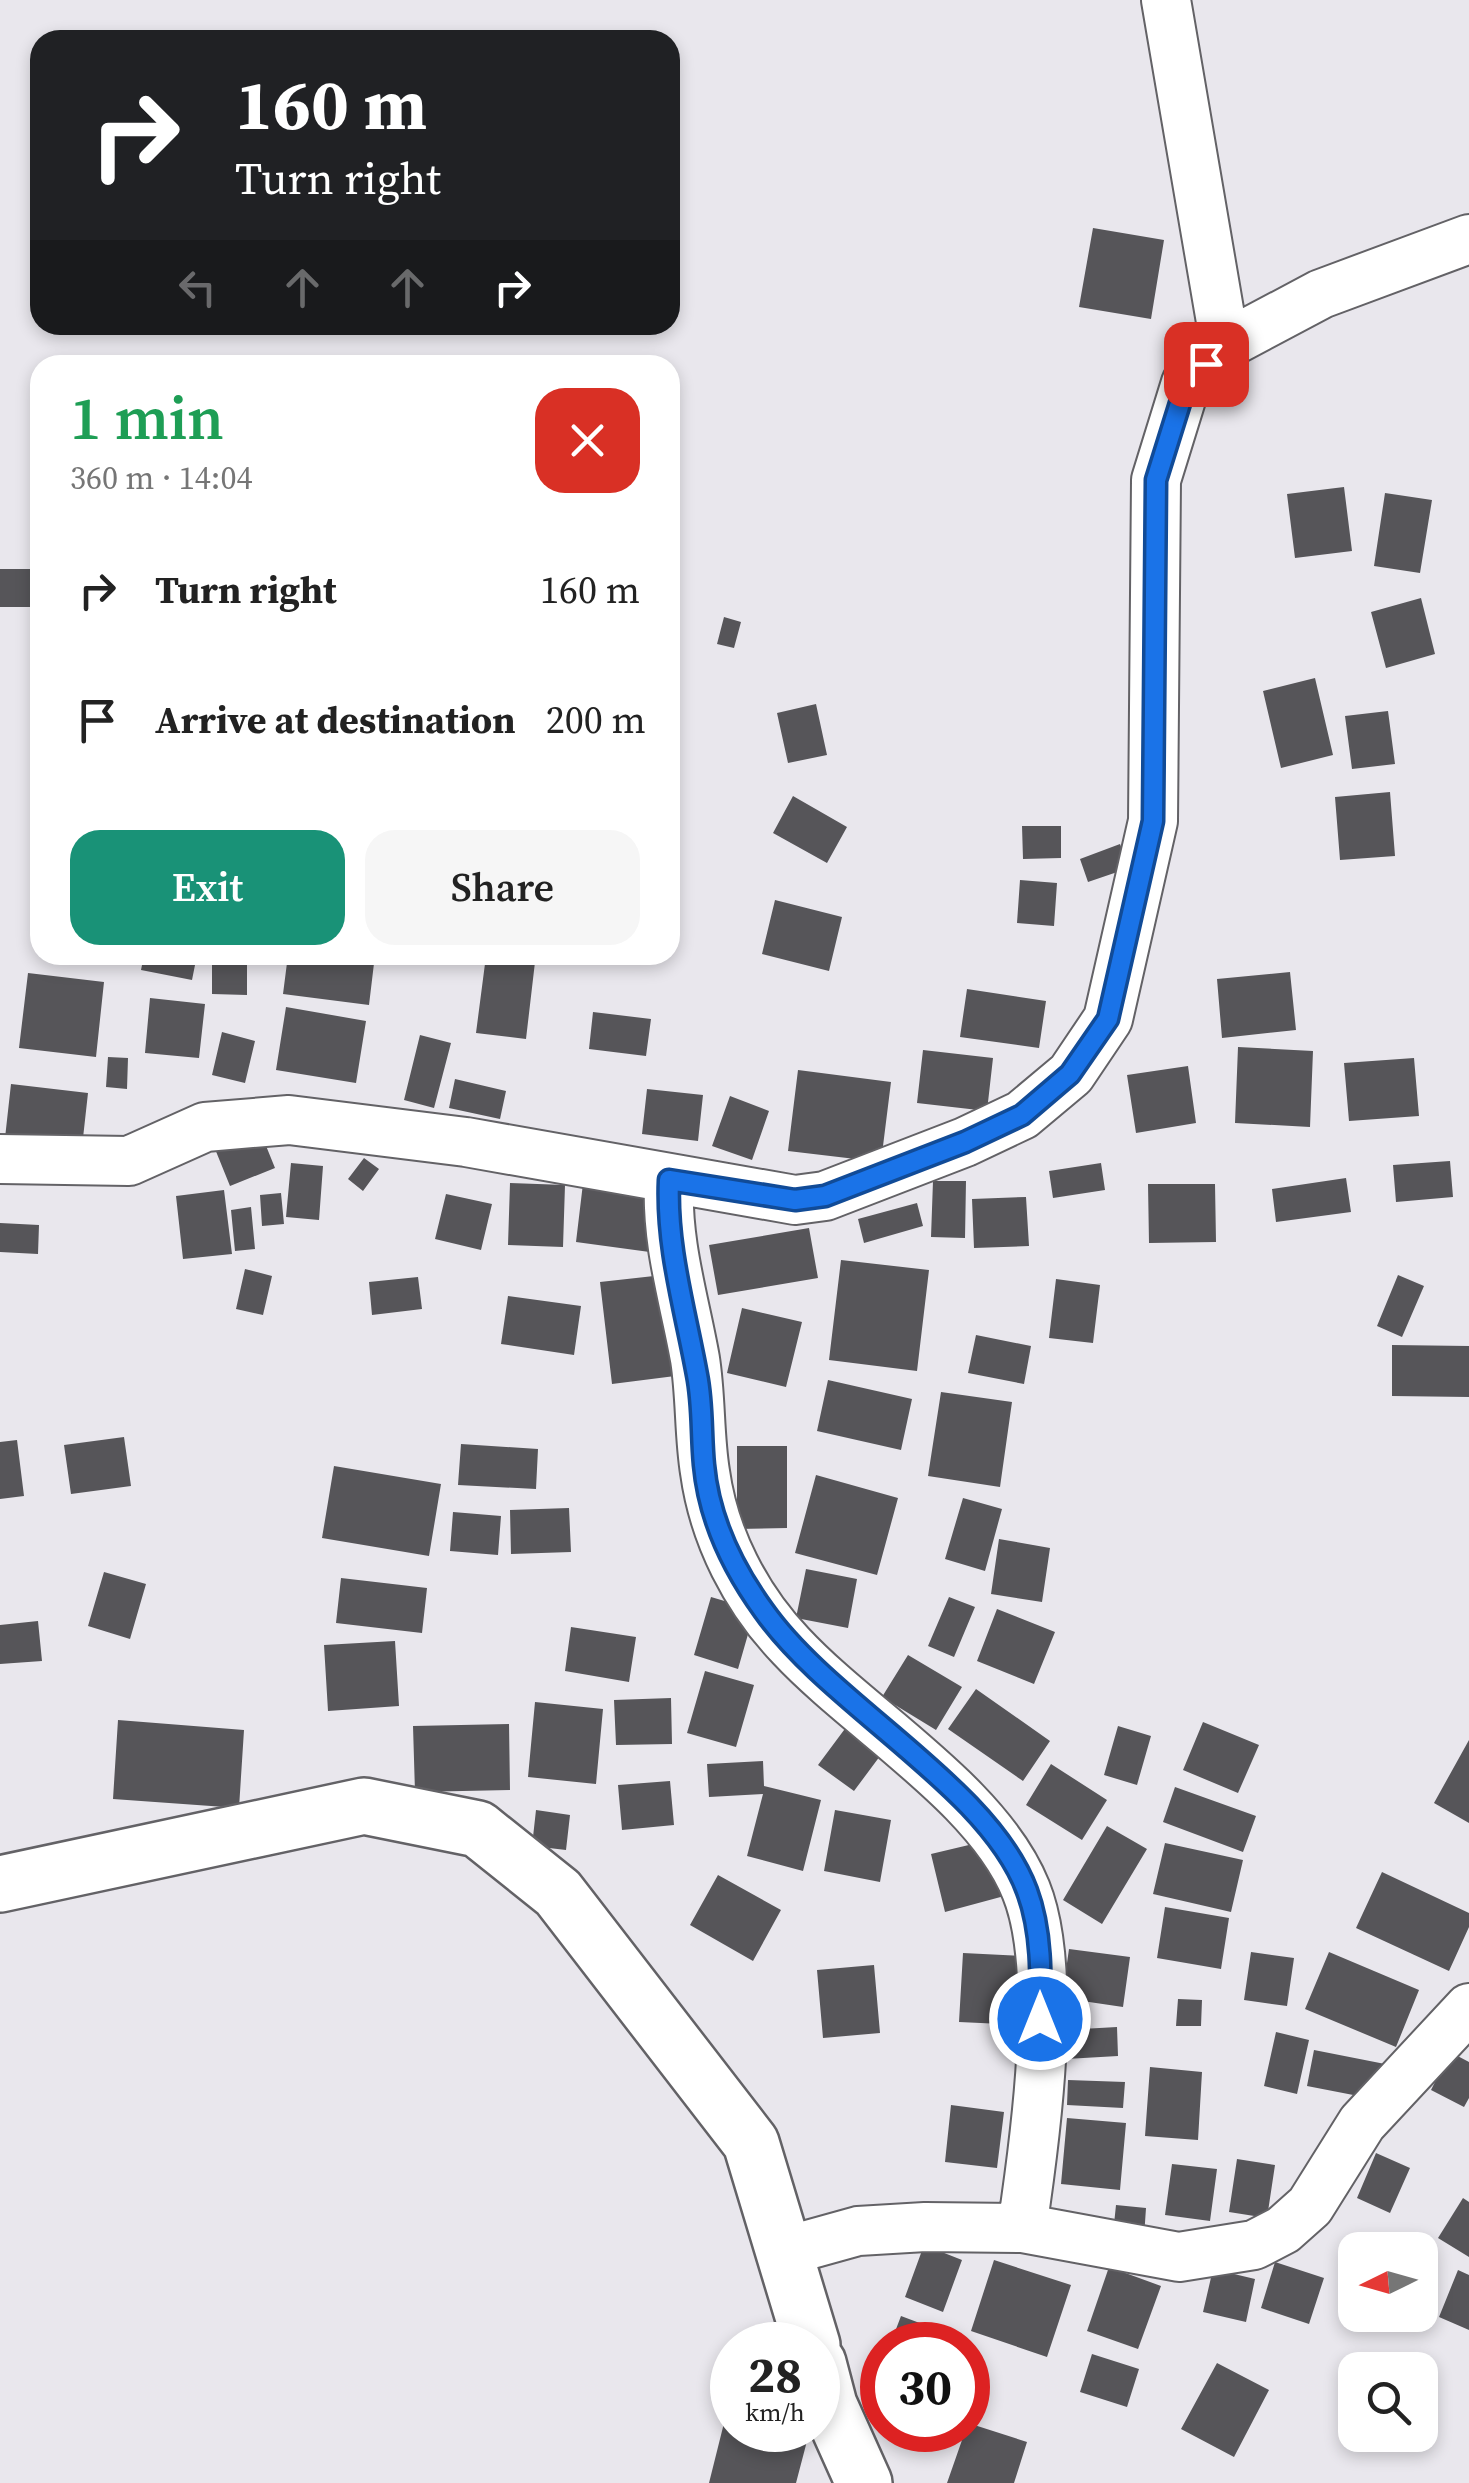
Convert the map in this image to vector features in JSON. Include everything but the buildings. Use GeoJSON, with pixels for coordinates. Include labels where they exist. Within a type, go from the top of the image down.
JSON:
{"type":"FeatureCollection","features":[{"type":"Feature","properties":{"kind":"street"},"geometry":{"type":"LineString","coordinates":[[1166,0],[1225,345]]}},
{"type":"Feature","properties":{"kind":"street"},"geometry":{"type":"LineString","coordinates":[[0,1159],[129,1161],[204,1126],[289,1120],[466,1142],[795,1200],[825,1196],[965,1142],[1022,1115],[1070,1074],[1108,1019],[1153,821],[1156,480],[1186,384],[1225,345],[1321,294],[1469,240]]}},
{"type":"Feature","properties":{"kind":"street"},"geometry":{"type":"LineString","coordinates":[[669,1180],[670,1244],[701,1395],[704,1468],[722,1542],[790,1645],[970,1808],[1004,1847],[1027,1891],[1041,1982],[1036,2128],[1022,2228]]}},
{"type":"Feature","properties":{"kind":"street"},"geometry":{"type":"LineString","coordinates":[[0,1884],[364,1806],[478,1829],[558,1893],[751,2143],[806,2322]]}},
{"type":"Feature","properties":{"kind":"street"},"geometry":{"type":"LineString","coordinates":[[786,2251],[858,2231],[1022,2228],[1153,2256],[1178,2257],[1254,2245],[1283,2230],[1310,2206],[1362,2123],[1469,2008]]}},
{"type":"Feature","properties":{"kind":"street"},"geometry":{"type":"LineString","coordinates":[[840,2430],[864,2483]]}},
{"type":"Feature","properties":{"kind":"route"},"geometry":{"type":"LineString","coordinates":[[1040,2019],[1038,1942],[1027,1891],[1004,1847],[970,1808],[790,1645],[763,1610],[722,1542],[710,1504],[704,1468],[701,1395],[670,1244],[669,1180],[795,1200],[825,1196],[965,1142],[1022,1115],[1070,1074],[1108,1019],[1153,821],[1156,480],[1186,384],[1206,364]]}}]}
